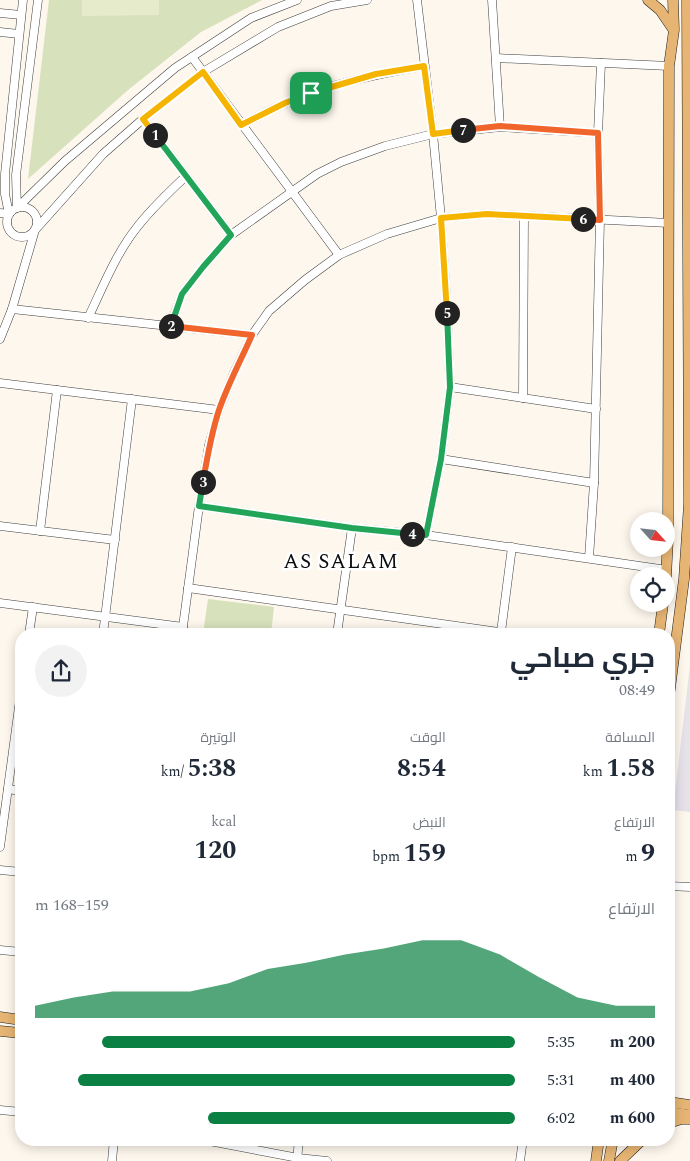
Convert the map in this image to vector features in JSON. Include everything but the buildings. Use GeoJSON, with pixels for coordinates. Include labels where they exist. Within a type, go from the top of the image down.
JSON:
{"type":"FeatureCollection","features":[{"type":"Feature","properties":{"kind":"main road"},"geometry":{"type":"LineString","coordinates":[[648,0],[660,10],[674,30]]}},
{"type":"Feature","properties":{"kind":"main road"},"geometry":{"type":"LineString","coordinates":[[667,567],[670,66],[674,30],[673,0]]}},
{"type":"Feature","properties":{"kind":"main road"},"geometry":{"type":"LineString","coordinates":[[675,649],[684,579],[690,504],[688,0]]}},
{"type":"Feature","properties":{"kind":"main road"},"geometry":{"type":"LineString","coordinates":[[660,628],[662,612]]}},
{"type":"Feature","properties":{"kind":"main road"},"geometry":{"type":"LineString","coordinates":[[0,1017],[15,1019]]}},
{"type":"Feature","properties":{"kind":"main road"},"geometry":{"type":"LineString","coordinates":[[0,1031],[15,1032]]}},
{"type":"Feature","properties":{"kind":"main road"},"geometry":{"type":"LineString","coordinates":[[675,1103],[690,1105]]}},
{"type":"Feature","properties":{"kind":"main road"},"geometry":{"type":"LineString","coordinates":[[675,1113],[690,1115]]}},
{"type":"Feature","properties":{"kind":"main road"},"geometry":{"type":"LineString","coordinates":[[675,1121],[690,1119]]}},
{"type":"Feature","properties":{"kind":"main road"},"geometry":{"type":"LineString","coordinates":[[610,1161],[612,1146]]}},
{"type":"Feature","properties":{"kind":"main road"},"geometry":{"type":"LineString","coordinates":[[620,1161],[636,1146]]}},
{"type":"Feature","properties":{"kind":"street"},"geometry":{"type":"LineString","coordinates":[[9,214],[5,194],[5,174],[23,0]]}},
{"type":"Feature","properties":{"kind":"street"},"geometry":{"type":"LineString","coordinates":[[17,208],[16,175],[38,0]]}},
{"type":"Feature","properties":{"kind":"street"},"geometry":{"type":"LineString","coordinates":[[0,229],[9,214],[65,161],[175,68],[252,18],[297,0]]}},
{"type":"Feature","properties":{"kind":"street"},"geometry":{"type":"LineString","coordinates":[[3,223],[10,232],[18,237],[28,236],[103,154],[143,119],[203,72],[278,27],[330,6],[367,0]]}},
{"type":"Feature","properties":{"kind":"street"},"geometry":{"type":"LineString","coordinates":[[417,0],[441,218],[450,387],[441,459],[426,535]]}},
{"type":"Feature","properties":{"kind":"street"},"geometry":{"type":"LineString","coordinates":[[492,0],[500,126]]}},
{"type":"Feature","properties":{"kind":"street"},"geometry":{"type":"LineString","coordinates":[[0,13],[21,15]]}},
{"type":"Feature","properties":{"kind":"street"},"geometry":{"type":"LineString","coordinates":[[0,32],[19,34]]}},
{"type":"Feature","properties":{"kind":"street"},"geometry":{"type":"LineString","coordinates":[[192,57],[338,255]]}},
{"type":"Feature","properties":{"kind":"street"},"geometry":{"type":"LineString","coordinates":[[496,58],[670,66]]}},
{"type":"Feature","properties":{"kind":"street"},"geometry":{"type":"LineString","coordinates":[[589,558],[596,409],[600,220],[598,133],[601,63]]}},
{"type":"Feature","properties":{"kind":"street"},"geometry":{"type":"LineString","coordinates":[[241,125],[285,103],[311,93],[376,74],[424,66]]}},
{"type":"Feature","properties":{"kind":"street"},"geometry":{"type":"LineString","coordinates":[[143,119],[231,235]]}},
{"type":"Feature","properties":{"kind":"street"},"geometry":{"type":"LineString","coordinates":[[170,326],[182,294],[231,235],[317,174],[341,162],[385,146],[433,134],[500,126],[598,133]]}},
{"type":"Feature","properties":{"kind":"street"},"geometry":{"type":"LineString","coordinates":[[88,318],[119,255],[137,227],[186,176]]}},
{"type":"Feature","properties":{"kind":"street"},"geometry":{"type":"LineString","coordinates":[[0,338],[12,309],[37,225],[35,215],[28,208],[17,208]]}},
{"type":"Feature","properties":{"kind":"street"},"geometry":{"type":"LineString","coordinates":[[0,213],[9,214]]}},
{"type":"Feature","properties":{"kind":"street"},"geometry":{"type":"LineString","coordinates":[[182,628],[209,445],[219,410],[252,335],[269,311],[305,280],[338,255],[387,234],[441,218],[487,214],[669,223]]}},
{"type":"Feature","properties":{"kind":"street"},"geometry":{"type":"LineString","coordinates":[[524,216],[524,398]]}},
{"type":"Feature","properties":{"kind":"street"},"geometry":{"type":"LineString","coordinates":[[12,309],[252,335]]}},
{"type":"Feature","properties":{"kind":"street"},"geometry":{"type":"LineString","coordinates":[[0,383],[219,410]]}},
{"type":"Feature","properties":{"kind":"street"},"geometry":{"type":"LineString","coordinates":[[450,387],[596,409]]}},
{"type":"Feature","properties":{"kind":"street"},"geometry":{"type":"LineString","coordinates":[[40,531],[56,390]]}},
{"type":"Feature","properties":{"kind":"street"},"geometry":{"type":"LineString","coordinates":[[104,628],[132,400]]}},
{"type":"Feature","properties":{"kind":"street"},"geometry":{"type":"LineString","coordinates":[[441,459],[594,483]]}},
{"type":"Feature","properties":{"kind":"street"},"geometry":{"type":"LineString","coordinates":[[199,506],[352,528],[426,535],[512,547],[636,567]]}},
{"type":"Feature","properties":{"kind":"street"},"geometry":{"type":"LineString","coordinates":[[0,526],[115,540]]}},
{"type":"Feature","properties":{"kind":"street"},"geometry":{"type":"LineString","coordinates":[[338,628],[352,528]]}},
{"type":"Feature","properties":{"kind":"street"},"geometry":{"type":"LineString","coordinates":[[502,628],[512,547]]}},
{"type":"Feature","properties":{"kind":"street"},"geometry":{"type":"LineString","coordinates":[[188,588],[451,628]]}},
{"type":"Feature","properties":{"kind":"street"},"geometry":{"type":"LineString","coordinates":[[0,603],[170,628]]}},
{"type":"Feature","properties":{"kind":"street"},"geometry":{"type":"LineString","coordinates":[[30,628],[33,607]]}},
{"type":"Feature","properties":{"kind":"street"},"geometry":{"type":"LineString","coordinates":[[0,847],[15,737]]}},
{"type":"Feature","properties":{"kind":"street"},"geometry":{"type":"LineString","coordinates":[[8,790],[15,791]]}},
{"type":"Feature","properties":{"kind":"street"},"geometry":{"type":"LineString","coordinates":[[0,870],[15,871]]}},
{"type":"Feature","properties":{"kind":"street"},"geometry":{"type":"LineString","coordinates":[[675,886],[690,887]]}},
{"type":"Feature","properties":{"kind":"street"},"geometry":{"type":"LineString","coordinates":[[0,950],[15,951]]}},
{"type":"Feature","properties":{"kind":"street"},"geometry":{"type":"LineString","coordinates":[[0,1110],[15,1111]]}},
{"type":"Feature","properties":{"kind":"street"},"geometry":{"type":"LineString","coordinates":[[112,1161],[113,1146]]}},
{"type":"Feature","properties":{"kind":"street"},"geometry":{"type":"LineString","coordinates":[[233,1146],[297,1159],[327,1161]]}},
{"type":"Feature","properties":{"kind":"street"},"geometry":{"type":"LineString","coordinates":[[297,1159],[298,1146]]}},
{"type":"Feature","properties":{"kind":"street"},"geometry":{"type":"LineString","coordinates":[[520,1161],[522,1146]]}},
{"type":"Feature","properties":{"kind":"shaded area"},"geometry":{"type":"Polygon","coordinates":[[[690,665],[690,812],[675,810],[675,793],[690,665]]]}},
{"type":"Feature","properties":{"kind":"green space"},"geometry":{"type":"Polygon","coordinates":[[[49,0],[262,0],[201,32],[128,90],[28,179],[49,0]]]}},
{"type":"Feature","properties":{"kind":"green space"},"geometry":{"type":"Polygon","coordinates":[[[82,0],[159,0],[159,15],[82,16],[82,0]]]}},
{"type":"Feature","properties":{"kind":"green space"},"geometry":{"type":"Polygon","coordinates":[[[208,599],[274,607],[272,628],[204,628],[208,599]]]}},
{"type":"Feature","properties":{"kind":"district","name":"AS SALAM"},"geometry":{"type":"Point","coordinates":[341,562]}},
{"type":"Feature","properties":{"kind":"route"},"geometry":{"type":"LineString","coordinates":[[424,66],[433,134],[500,126],[598,133],[600,220],[487,214],[441,218],[450,387],[441,459],[426,535],[352,528],[199,506],[209,445],[219,410],[252,335],[170,326],[182,294],[231,235],[143,119],[203,72],[241,125],[285,103],[311,93],[376,74],[424,66]]}}]}
